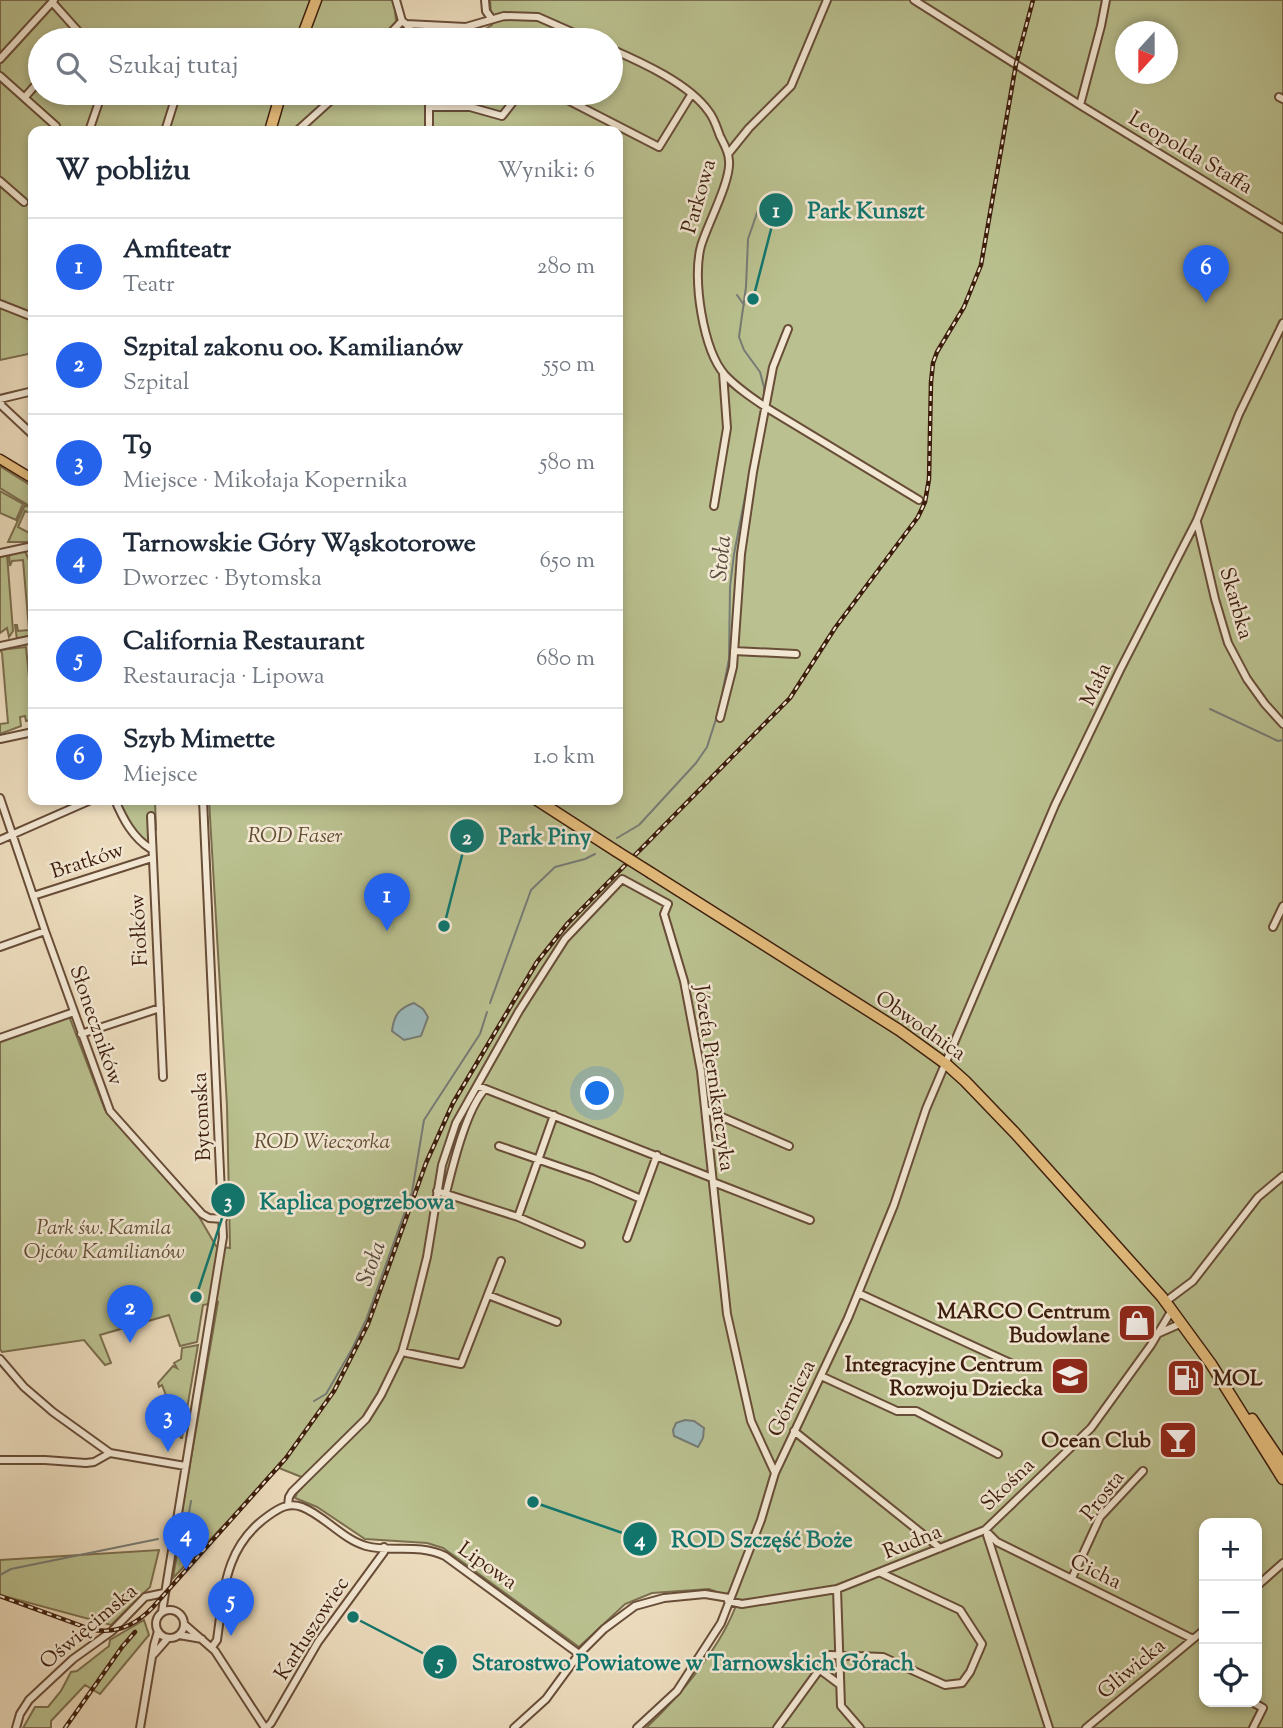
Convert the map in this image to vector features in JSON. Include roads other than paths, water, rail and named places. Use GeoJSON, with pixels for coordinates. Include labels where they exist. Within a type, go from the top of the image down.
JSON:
{"type":"FeatureCollection","features":[{"type":"Feature","properties":{"kind":"highway"},"geometry":{"type":"LineString","coordinates":[[306,28],[316,0]]}},
{"type":"Feature","properties":{"kind":"highway"},"geometry":{"type":"LineString","coordinates":[[271,126],[278,105]]}},
{"type":"Feature","properties":{"kind":"highway","name":"Obwodnica"},"geometry":{"type":"LineString","coordinates":[[545,805],[899,1030],[946,1064],[1007,1124],[1168,1306],[1256,1424],[1283,1465]]}},
{"type":"Feature","properties":{"kind":"highway","name":"Obwodnica"},"geometry":{"type":"LineString","coordinates":[[1211,1364],[1283,1479]]}},
{"type":"Feature","properties":{"kind":"main road"},"geometry":{"type":"LineString","coordinates":[[0,459],[28,476]]}},
{"type":"Feature","properties":{"kind":"street"},"geometry":{"type":"LineString","coordinates":[[396,0],[398,15],[408,28]]}},
{"type":"Feature","properties":{"kind":"street"},"geometry":{"type":"LineString","coordinates":[[485,0],[486,11],[491,18]]}},
{"type":"Feature","properties":{"kind":"street","name":"Parkowa"},"geometry":{"type":"LineString","coordinates":[[827,0],[790,86],[728,154],[728,171],[698,260],[698,292],[711,348],[723,373],[767,408],[919,500]]}},
{"type":"Feature","properties":{"kind":"street","name":"Leopolda Staffa"},"geometry":{"type":"LineString","coordinates":[[914,0],[1283,229]]}},
{"type":"Feature","properties":{"kind":"street"},"geometry":{"type":"LineString","coordinates":[[1080,105],[1101,26],[1105,0]]}},
{"type":"Feature","properties":{"kind":"street"},"geometry":{"type":"LineString","coordinates":[[28,28],[53,1],[74,28]]}},
{"type":"Feature","properties":{"kind":"street"},"geometry":{"type":"LineString","coordinates":[[398,28],[404,23],[477,26],[491,18],[504,16],[538,17],[562,28]]}},
{"type":"Feature","properties":{"kind":"street"},"geometry":{"type":"LineString","coordinates":[[0,59],[28,28]]}},
{"type":"Feature","properties":{"kind":"street"},"geometry":{"type":"LineString","coordinates":[[623,55],[676,83],[711,113],[728,154]]}},
{"type":"Feature","properties":{"kind":"street"},"geometry":{"type":"LineString","coordinates":[[0,76],[28,101]]}},
{"type":"Feature","properties":{"kind":"street"},"geometry":{"type":"LineString","coordinates":[[24,97],[28,93]]}},
{"type":"Feature","properties":{"kind":"street"},"geometry":{"type":"LineString","coordinates":[[623,128],[659,147],[691,95]]}},
{"type":"Feature","properties":{"kind":"street"},"geometry":{"type":"LineString","coordinates":[[33,105],[56,126]]}},
{"type":"Feature","properties":{"kind":"street"},"geometry":{"type":"LineString","coordinates":[[91,126],[98,105]]}},
{"type":"Feature","properties":{"kind":"street"},"geometry":{"type":"LineString","coordinates":[[167,126],[173,105]]}},
{"type":"Feature","properties":{"kind":"street"},"geometry":{"type":"LineString","coordinates":[[303,126],[326,105]]}},
{"type":"Feature","properties":{"kind":"street"},"geometry":{"type":"LineString","coordinates":[[429,126],[429,107],[470,107],[502,116],[511,105]]}},
{"type":"Feature","properties":{"kind":"street"},"geometry":{"type":"LineString","coordinates":[[577,105],[618,126]]}},
{"type":"Feature","properties":{"kind":"street"},"geometry":{"type":"LineString","coordinates":[[0,181],[24,202]]}},
{"type":"Feature","properties":{"kind":"street"},"geometry":{"type":"LineString","coordinates":[[0,304],[28,315]]}},
{"type":"Feature","properties":{"kind":"street","name":"Mała"},"geometry":{"type":"LineString","coordinates":[[946,1064],[1055,806],[1109,699],[1120,670],[1197,520],[1239,414],[1283,323]]}},
{"type":"Feature","properties":{"kind":"street"},"geometry":{"type":"LineString","coordinates":[[720,718],[729,686],[734,651],[741,554],[753,472],[773,367],[788,328]]}},
{"type":"Feature","properties":{"kind":"street"},"geometry":{"type":"LineString","coordinates":[[714,506],[727,428],[723,373]]}},
{"type":"Feature","properties":{"kind":"street"},"geometry":{"type":"LineString","coordinates":[[28,392],[0,400],[2,406],[28,430]]}},
{"type":"Feature","properties":{"kind":"street","name":"Skarbka"},"geometry":{"type":"LineString","coordinates":[[1197,520],[1228,643],[1247,679],[1283,724]]}},
{"type":"Feature","properties":{"kind":"street"},"geometry":{"type":"LineString","coordinates":[[0,553],[28,548]]}},
{"type":"Feature","properties":{"kind":"street"},"geometry":{"type":"LineString","coordinates":[[0,646],[28,640]]}},
{"type":"Feature","properties":{"kind":"street"},"geometry":{"type":"LineString","coordinates":[[734,651],[796,654]]}},
{"type":"Feature","properties":{"kind":"street"},"geometry":{"type":"LineString","coordinates":[[0,739],[28,733]]}},
{"type":"Feature","properties":{"kind":"street","name":"Słoneczników"},"geometry":{"type":"LineString","coordinates":[[0,798],[110,1111],[202,1214],[209,1218],[223,1219]]}},
{"type":"Feature","properties":{"kind":"street"},"geometry":{"type":"LineString","coordinates":[[0,840],[79,805]]}},
{"type":"Feature","properties":{"kind":"street"},"geometry":{"type":"LineString","coordinates":[[118,805],[136,836],[151,849]]}},
{"type":"Feature","properties":{"kind":"street","name":"Bytomska"},"geometry":{"type":"LineString","coordinates":[[162,1612],[222,1250],[223,1219],[203,805]]}},
{"type":"Feature","properties":{"kind":"street","name":"Fiołków"},"geometry":{"type":"LineString","coordinates":[[151,816],[163,1077]]}},
{"type":"Feature","properties":{"kind":"street","name":"Bratków"},"geometry":{"type":"LineString","coordinates":[[33,896],[152,858]]}},
{"type":"Feature","properties":{"kind":"street","name":"Józefa Piernikarczyka"},"geometry":{"type":"LineString","coordinates":[[482,1087],[519,1011],[565,939],[622,879],[668,904],[664,914],[684,981],[706,1110],[727,1314],[751,1421],[775,1472]]}},
{"type":"Feature","properties":{"kind":"street"},"geometry":{"type":"LineString","coordinates":[[1273,927],[1283,906]]}},
{"type":"Feature","properties":{"kind":"street"},"geometry":{"type":"LineString","coordinates":[[0,947],[45,931]]}},
{"type":"Feature","properties":{"kind":"street"},"geometry":{"type":"LineString","coordinates":[[82,1034],[160,1008]]}},
{"type":"Feature","properties":{"kind":"street"},"geometry":{"type":"LineString","coordinates":[[0,1038],[74,1012]]}},
{"type":"Feature","properties":{"kind":"street","name":"Górnicza"},"geometry":{"type":"LineString","coordinates":[[637,1728],[677,1691],[721,1623],[761,1520],[775,1472],[858,1293],[894,1205],[926,1109],[946,1064]]}},
{"type":"Feature","properties":{"kind":"street"},"geometry":{"type":"LineString","coordinates":[[482,1087],[657,1155],[810,1220]]}},
{"type":"Feature","properties":{"kind":"street"},"geometry":{"type":"LineString","coordinates":[[212,1647],[218,1638],[228,1570],[241,1542],[263,1519],[288,1505],[292,1492],[366,1419],[402,1352],[427,1257],[442,1165],[453,1130],[463,1110],[482,1087]]}},
{"type":"Feature","properties":{"kind":"street"},"geometry":{"type":"LineString","coordinates":[[446,1193],[455,1157],[482,1087]]}},
{"type":"Feature","properties":{"kind":"street"},"geometry":{"type":"LineString","coordinates":[[706,1110],[789,1146]]}},
{"type":"Feature","properties":{"kind":"street"},"geometry":{"type":"LineString","coordinates":[[519,1217],[554,1115]]}},
{"type":"Feature","properties":{"kind":"street"},"geometry":{"type":"LineString","coordinates":[[499,1146],[538,1158],[641,1199]]}},
{"type":"Feature","properties":{"kind":"street"},"geometry":{"type":"LineString","coordinates":[[627,1238],[657,1155]]}},
{"type":"Feature","properties":{"kind":"street","name":"Skośna"},"geometry":{"type":"LineString","coordinates":[[985,1530],[1091,1428],[1152,1345],[1168,1306],[1193,1281],[1258,1197],[1283,1176]]}},
{"type":"Feature","properties":{"kind":"street"},"geometry":{"type":"LineString","coordinates":[[438,1191],[519,1217],[581,1244]]}},
{"type":"Feature","properties":{"kind":"street"},"geometry":{"type":"LineString","coordinates":[[402,1352],[461,1364],[501,1261]]}},
{"type":"Feature","properties":{"kind":"street"},"geometry":{"type":"LineString","coordinates":[[858,1293],[1019,1367]]}},
{"type":"Feature","properties":{"kind":"street"},"geometry":{"type":"LineString","coordinates":[[488,1295],[558,1322]]}},
{"type":"Feature","properties":{"kind":"street"},"geometry":{"type":"LineString","coordinates":[[1157,1334],[1182,1323]]}},
{"type":"Feature","properties":{"kind":"street"},"geometry":{"type":"LineString","coordinates":[[0,1359],[23,1387],[110,1453],[185,1466]]}},
{"type":"Feature","properties":{"kind":"street"},"geometry":{"type":"LineString","coordinates":[[821,1376],[897,1411],[916,1411],[998,1454]]}},
{"type":"Feature","properties":{"kind":"street"},"geometry":{"type":"LineString","coordinates":[[794,1431],[940,1548]]}},
{"type":"Feature","properties":{"kind":"street"},"geometry":{"type":"LineString","coordinates":[[0,1460],[86,1463],[94,1462],[110,1453]]}},
{"type":"Feature","properties":{"kind":"street","name":"Prosta"},"geometry":{"type":"LineString","coordinates":[[1072,1578],[1100,1517],[1143,1471]]}},
{"type":"Feature","properties":{"kind":"street","name":"Lipowa"},"geometry":{"type":"LineString","coordinates":[[288,1505],[304,1508],[363,1545],[427,1550],[445,1556],[579,1654]]}},
{"type":"Feature","properties":{"kind":"street"},"geometry":{"type":"LineString","coordinates":[[985,1530],[1049,1728]]}},
{"type":"Feature","properties":{"kind":"street","name":"Rudna"},"geometry":{"type":"LineString","coordinates":[[514,1728],[546,1699],[579,1654],[604,1629],[635,1606],[664,1598],[705,1594],[742,1604],[838,1589],[985,1530]]}},
{"type":"Feature","properties":{"kind":"street","name":"Cicha"},"geometry":{"type":"LineString","coordinates":[[985,1530],[997,1542],[1199,1638]]}},
{"type":"Feature","properties":{"kind":"street","name":"Karłuszowiec"},"geometry":{"type":"LineString","coordinates":[[265,1728],[271,1723],[318,1642],[384,1552],[384,1547]]}},
{"type":"Feature","properties":{"kind":"street"},"geometry":{"type":"LineString","coordinates":[[1262,1582],[1283,1563]]}},
{"type":"Feature","properties":{"kind":"street"},"geometry":{"type":"LineString","coordinates":[[777,1728],[830,1655],[883,1657],[934,1681],[953,1685],[962,1683],[976,1661],[982,1644],[960,1610],[881,1573]]}},
{"type":"Feature","properties":{"kind":"street"},"geometry":{"type":"LineString","coordinates":[[838,1589],[841,1706],[859,1728]]}},
{"type":"Feature","properties":{"kind":"street"},"geometry":{"type":"LineString","coordinates":[[164,1595],[173,1610],[181,1615],[184,1625],[212,1647],[265,1728]]}},
{"type":"Feature","properties":{"kind":"street","name":"Oświęcimska"},"geometry":{"type":"LineString","coordinates":[[16,1728],[20,1714],[29,1700],[73,1659],[112,1631],[145,1597],[164,1595]]}},
{"type":"Feature","properties":{"kind":"street"},"geometry":{"type":"LineString","coordinates":[[140,1728],[158,1631],[156,1622],[162,1612],[173,1610]]}},
{"type":"Feature","properties":{"kind":"street"},"geometry":{"type":"LineString","coordinates":[[179,1634],[184,1625]]}},
{"type":"Feature","properties":{"kind":"street"},"geometry":{"type":"LineString","coordinates":[[158,1631],[168,1638]]}},
{"type":"Feature","properties":{"kind":"street"},"geometry":{"type":"LineString","coordinates":[[154,1654],[168,1638],[179,1634],[202,1639]]}},
{"type":"Feature","properties":{"kind":"street","name":"Gliwicka"},"geometry":{"type":"LineString","coordinates":[[1086,1728],[1199,1638]]}},
{"type":"Feature","properties":{"kind":"street"},"geometry":{"type":"LineString","coordinates":[[819,1669],[839,1684]]}},
{"type":"Feature","properties":{"kind":"street"},"geometry":{"type":"LineString","coordinates":[[1253,1728],[1261,1707]]}},
{"type":"Feature","properties":{"kind":"water"},"geometry":{"type":"Polygon","coordinates":[[[414,1003],[423,1009],[428,1017],[421,1036],[404,1040],[392,1031],[394,1021],[401,1010],[414,1003]]]}},
{"type":"Feature","properties":{"kind":"water"},"geometry":{"type":"Polygon","coordinates":[[[694,1421],[704,1428],[698,1447],[674,1436],[676,1423],[694,1421]]]}},
{"type":"Feature","properties":{"kind":"waterway","name":"Stoła"},"geometry":{"type":"LineString","coordinates":[[758,210],[748,239],[746,287],[739,337],[744,350],[760,372],[764,399]]}},
{"type":"Feature","properties":{"kind":"waterway","name":"Stoła"},"geometry":{"type":"LineString","coordinates":[[737,295],[744,305]]}},
{"type":"Feature","properties":{"kind":"waterway","name":"Stoła"},"geometry":{"type":"LineString","coordinates":[[719,710],[729,659],[730,587],[734,554],[762,409]]}},
{"type":"Feature","properties":{"kind":"waterway"},"geometry":{"type":"LineString","coordinates":[[1210,709],[1278,741],[1283,740]]}},
{"type":"Feature","properties":{"kind":"waterway","name":"Stoła"},"geometry":{"type":"LineString","coordinates":[[617,838],[639,825],[696,763],[707,747],[716,719]]}},
{"type":"Feature","properties":{"kind":"waterway","name":"Stoła"},"geometry":{"type":"LineString","coordinates":[[490,1003],[531,890],[555,867],[595,854]]}},
{"type":"Feature","properties":{"kind":"waterway","name":"Stoła"},"geometry":{"type":"LineString","coordinates":[[314,1401],[326,1394],[366,1320],[412,1192],[424,1120],[480,1034],[487,1012]]}},
{"type":"Feature","properties":{"kind":"waterway","name":"Stoła"},"geometry":{"type":"LineString","coordinates":[[181,1536],[186,1530],[191,1501]]}},
{"type":"Feature","properties":{"kind":"waterway","name":"Stoła"},"geometry":{"type":"LineString","coordinates":[[0,1575],[11,1569],[158,1539]]}},
{"type":"Feature","properties":{"kind":"railway"},"geometry":{"type":"LineString","coordinates":[[0,1596],[90,1629],[108,1631],[124,1627],[140,1619],[153,1607],[286,1458],[334,1391],[368,1324],[426,1163],[453,1103],[537,962],[568,923],[790,698],[835,628],[918,517],[925,502],[929,479],[933,363],[964,307],[981,265],[1016,64],[1033,0]]}},
{"type":"Feature","properties":{"kind":"railway"},"geometry":{"type":"LineString","coordinates":[[65,1728],[135,1632]]}},
{"type":"Feature","properties":{"kind":"place","name":"Park Kunszt"},"geometry":{"type":"Point","coordinates":[753,299]}},
{"type":"Feature","properties":{"kind":"place","name":"Szyb Mimette"},"geometry":{"type":"Point","coordinates":[1206,303]}},
{"type":"Feature","properties":{"kind":"place","name":"Park Piny"},"geometry":{"type":"Point","coordinates":[444,926]}},
{"type":"Feature","properties":{"kind":"place","name":"Amfiteatr"},"geometry":{"type":"Point","coordinates":[387,931]}},
{"type":"Feature","properties":{"kind":"place","name":"Kaplica pogrzebowa"},"geometry":{"type":"Point","coordinates":[196,1297]}},
{"type":"Feature","properties":{"kind":"place","name":"MARCO Centrum Budowlane"},"geometry":{"type":"Point","coordinates":[1137,1323]}},
{"type":"Feature","properties":{"kind":"place","name":"Szpital zakonu oo. Kamilianów"},"geometry":{"type":"Point","coordinates":[130,1343]}},
{"type":"Feature","properties":{"kind":"place","name":"Integracyjne Centrum Rozwoju Dziecka"},"geometry":{"type":"Point","coordinates":[1070,1376]}},
{"type":"Feature","properties":{"kind":"place","name":"MOL"},"geometry":{"type":"Point","coordinates":[1186,1378]}},
{"type":"Feature","properties":{"kind":"place","name":"Ocean Club"},"geometry":{"type":"Point","coordinates":[1178,1440]}},
{"type":"Feature","properties":{"kind":"place","name":"T9"},"geometry":{"type":"Point","coordinates":[168,1452]}},
{"type":"Feature","properties":{"kind":"place","name":"ROD Szczęść Boże"},"geometry":{"type":"Point","coordinates":[533,1502]}},
{"type":"Feature","properties":{"kind":"place","name":"Tarnowskie Góry Wąskotorowe"},"geometry":{"type":"Point","coordinates":[186,1570]}},
{"type":"Feature","properties":{"kind":"place","name":"Starostwo Powiatowe w Tarnowskich Górach"},"geometry":{"type":"Point","coordinates":[353,1617]}},
{"type":"Feature","properties":{"kind":"place","name":"California Restaurant"},"geometry":{"type":"Point","coordinates":[231,1636]}},
{"type":"Feature","properties":{"kind":"park label","name":"ROD Faser"},"geometry":{"type":"Point","coordinates":[295,835]}},
{"type":"Feature","properties":{"kind":"park label","name":"ROD Wieczorka"},"geometry":{"type":"Point","coordinates":[322,1141]}},
{"type":"Feature","properties":{"kind":"park label","name":"Park św. Kamila Ojców Kamilianów"},"geometry":{"type":"Point","coordinates":[104,1239]}}]}
